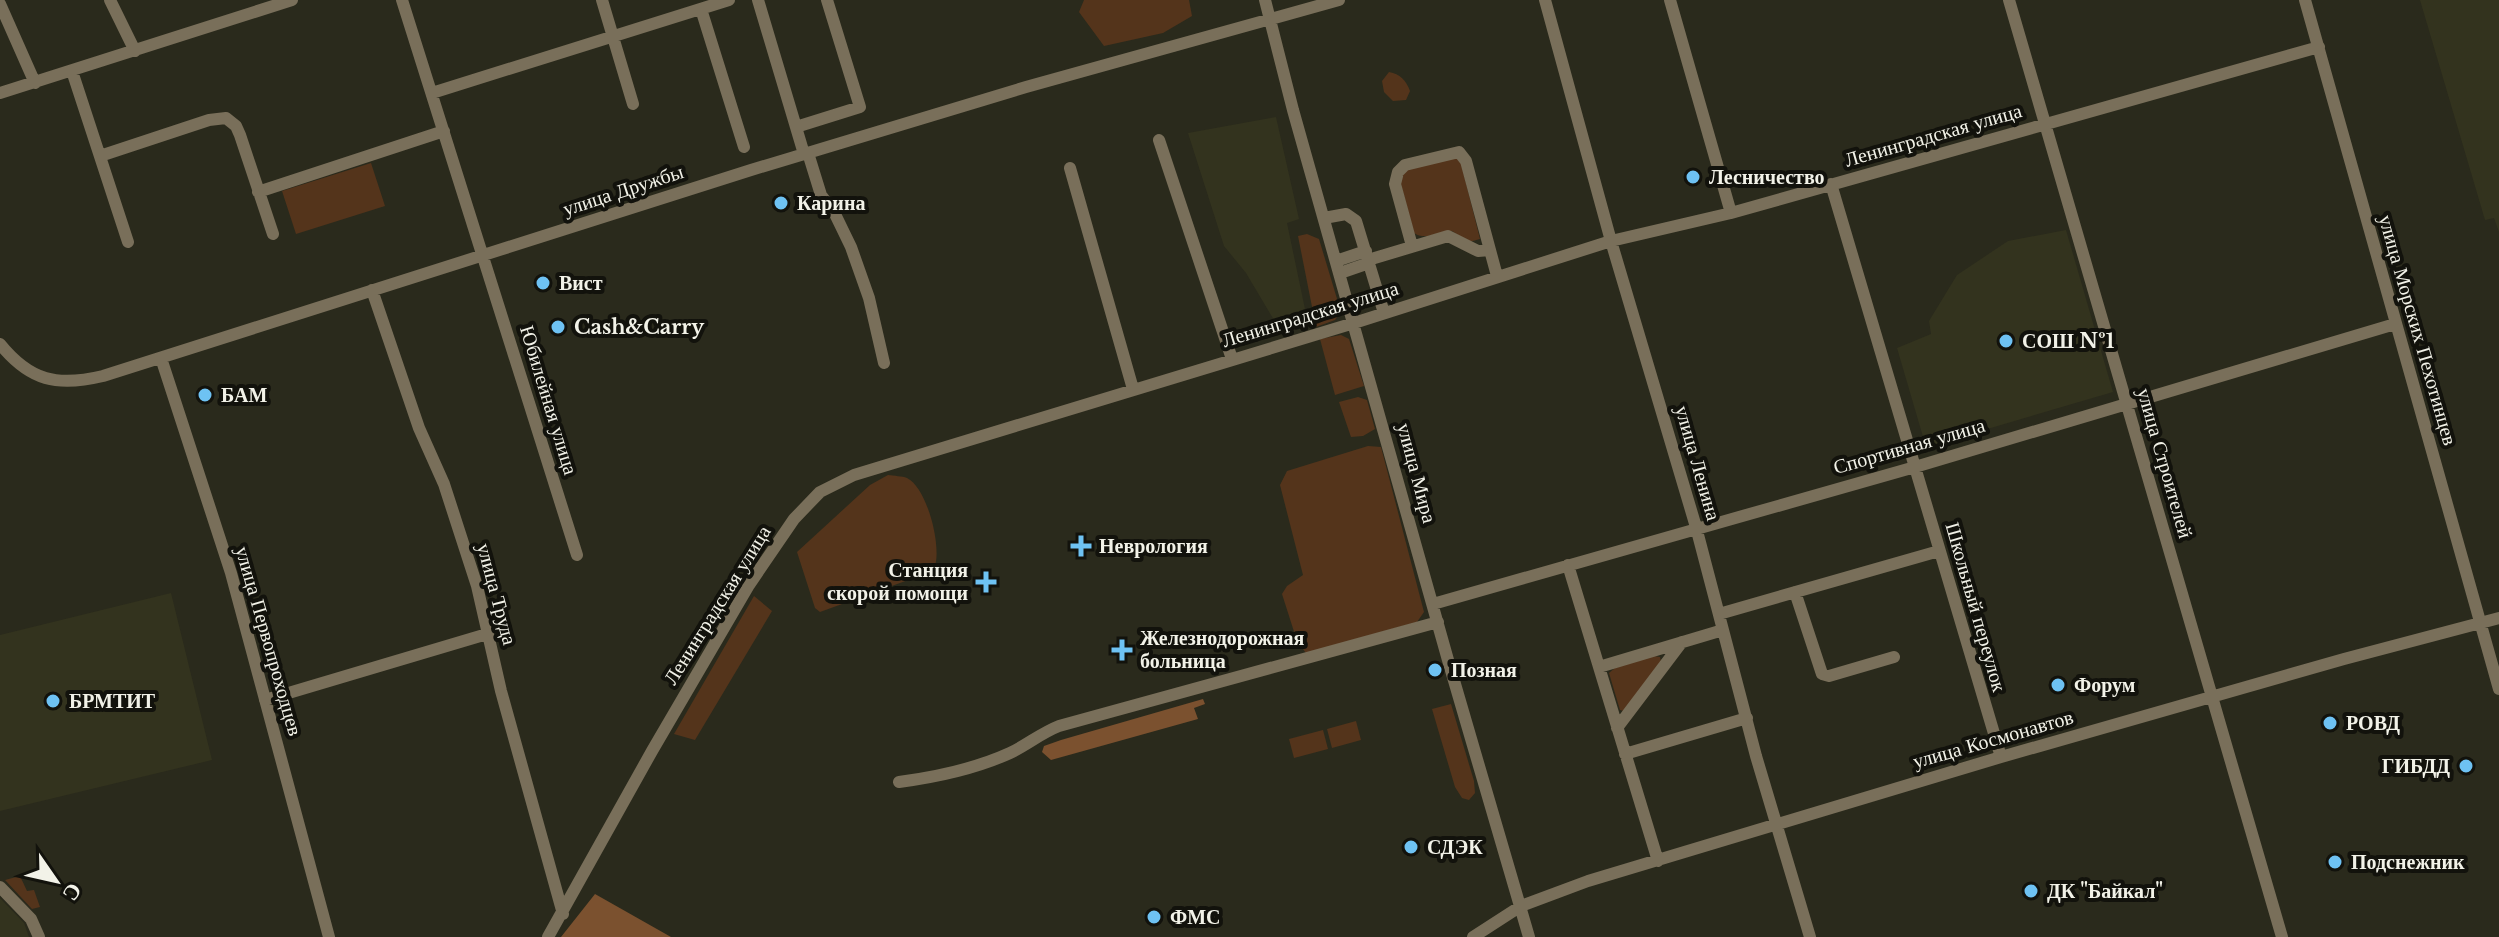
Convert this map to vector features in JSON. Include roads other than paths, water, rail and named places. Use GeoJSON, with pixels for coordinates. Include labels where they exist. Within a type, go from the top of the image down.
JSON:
{"type":"FeatureCollection","features":[{"type":"Feature","properties":{"kind":"street"},"geometry":{"type":"LineString","coordinates":[[110,0],[135,51]]}},
{"type":"Feature","properties":{"kind":"street"},"geometry":{"type":"LineString","coordinates":[[0,93],[292,0]]}},
{"type":"Feature","properties":{"kind":"street","name":"Юбилейная улица"},"geometry":{"type":"LineString","coordinates":[[402,0],[577,555]]}},
{"type":"Feature","properties":{"kind":"street"},"geometry":{"type":"LineString","coordinates":[[602,0],[633,104]]}},
{"type":"Feature","properties":{"kind":"street"},"geometry":{"type":"LineString","coordinates":[[432,93],[729,0]]}},
{"type":"Feature","properties":{"kind":"street"},"geometry":{"type":"LineString","coordinates":[[758,0],[796,127],[821,195],[835,214],[851,247],[869,298],[884,363]]}},
{"type":"Feature","properties":{"kind":"street"},"geometry":{"type":"LineString","coordinates":[[796,127],[860,107],[827,0]]}},
{"type":"Feature","properties":{"kind":"street","name":"улица Мира"},"geometry":{"type":"LineString","coordinates":[[1265,0],[1529,937]]}},
{"type":"Feature","properties":{"kind":"street","name":"улица Дружбы"},"geometry":{"type":"LineString","coordinates":[[0,344],[11,358],[28,371],[63,382],[103,376],[1026,87],[1339,0]]}},
{"type":"Feature","properties":{"kind":"street","name":"улица Ленина"},"geometry":{"type":"LineString","coordinates":[[1545,0],[1810,937]]}},
{"type":"Feature","properties":{"kind":"street"},"geometry":{"type":"LineString","coordinates":[[1670,0],[1731,213]]}},
{"type":"Feature","properties":{"kind":"street","name":"улица Строителей"},"geometry":{"type":"LineString","coordinates":[[2009,0],[2282,937]]}},
{"type":"Feature","properties":{"kind":"street","name":"улица Морских Пехотинцев"},"geometry":{"type":"LineString","coordinates":[[2305,0],[2499,689]]}},
{"type":"Feature","properties":{"kind":"street"},"geometry":{"type":"LineString","coordinates":[[0,4],[35,83]]}},
{"type":"Feature","properties":{"kind":"street"},"geometry":{"type":"LineString","coordinates":[[701,9],[744,147]]}},
{"type":"Feature","properties":{"kind":"street","name":"Ленинградская улица"},"geometry":{"type":"LineString","coordinates":[[548,937],[749,585],[794,519],[820,492],[854,475],[1354,323],[1611,241],[1731,213],[2319,47]]}},
{"type":"Feature","properties":{"kind":"street"},"geometry":{"type":"LineString","coordinates":[[72,71],[128,242]]}},
{"type":"Feature","properties":{"kind":"street"},"geometry":{"type":"LineString","coordinates":[[100,156],[223,117],[230,120],[238,131],[273,234]]}},
{"type":"Feature","properties":{"kind":"street"},"geometry":{"type":"LineString","coordinates":[[258,192],[444,131]]}},
{"type":"Feature","properties":{"kind":"street"},"geometry":{"type":"LineString","coordinates":[[1159,140],[1232,359]]}},
{"type":"Feature","properties":{"kind":"street"},"geometry":{"type":"LineString","coordinates":[[1412,246],[1395,184],[1396,176],[1405,165],[1457,152],[1465,159],[1497,276]]}},
{"type":"Feature","properties":{"kind":"street"},"geometry":{"type":"LineString","coordinates":[[1070,168],[1133,389]]}},
{"type":"Feature","properties":{"kind":"street","name":"Школьный переулок"},"geometry":{"type":"LineString","coordinates":[[1831,184],[2001,757]]}},
{"type":"Feature","properties":{"kind":"street"},"geometry":{"type":"LineString","coordinates":[[1324,218],[1341,214],[1353,218],[1384,313]]}},
{"type":"Feature","properties":{"kind":"street"},"geometry":{"type":"LineString","coordinates":[[1338,267],[1448,236],[1478,251],[1490,250]]}},
{"type":"Feature","properties":{"kind":"street","name":"улица Труда"},"geometry":{"type":"LineString","coordinates":[[372,290],[419,428],[444,484],[477,586],[520,764],[563,914]]}},
{"type":"Feature","properties":{"kind":"street","name":"Спортивная улица"},"geometry":{"type":"LineString","coordinates":[[1433,604],[1915,467],[2395,324]]}},
{"type":"Feature","properties":{"kind":"street","name":"улица Первопроходцев"},"geometry":{"type":"LineString","coordinates":[[161,358],[231,573],[329,937]]}},
{"type":"Feature","properties":{"kind":"street"},"geometry":{"type":"LineString","coordinates":[[1719,614],[1939,551]]}},
{"type":"Feature","properties":{"kind":"street"},"geometry":{"type":"LineString","coordinates":[[1568,565],[1658,861]]}},
{"type":"Feature","properties":{"kind":"street"},"geometry":{"type":"LineString","coordinates":[[1795,592],[1822,674],[1829,676],[1894,657]]}},
{"type":"Feature","properties":{"kind":"street","name":"улица Космонавтов"},"geometry":{"type":"LineString","coordinates":[[1473,937],[1521,906],[1588,881],[2001,757],[2499,618]]}},
{"type":"Feature","properties":{"kind":"street"},"geometry":{"type":"LineString","coordinates":[[899,782],[944,776],[1011,753],[1042,732],[1059,726],[1438,622]]}},
{"type":"Feature","properties":{"kind":"street"},"geometry":{"type":"LineString","coordinates":[[1599,667],[1723,630]]}},
{"type":"Feature","properties":{"kind":"street"},"geometry":{"type":"LineString","coordinates":[[265,700],[487,634]]}},
{"type":"Feature","properties":{"kind":"street"},"geometry":{"type":"LineString","coordinates":[[1617,728],[1682,642]]}},
{"type":"Feature","properties":{"kind":"street"},"geometry":{"type":"LineString","coordinates":[[1625,754],[1747,718]]}},
{"type":"Feature","properties":{"kind":"street"},"geometry":{"type":"LineString","coordinates":[[0,887],[31,919],[39,937]]}},
{"type":"Feature","properties":{"kind":"place","name":"Лесничество"},"geometry":{"type":"Point","coordinates":[1693,177]}},
{"type":"Feature","properties":{"kind":"place","name":"Карина"},"geometry":{"type":"Point","coordinates":[781,203]}},
{"type":"Feature","properties":{"kind":"place","name":"Вист"},"geometry":{"type":"Point","coordinates":[543,283]}},
{"type":"Feature","properties":{"kind":"place","name":"Cash&Carry"},"geometry":{"type":"Point","coordinates":[558,327]}},
{"type":"Feature","properties":{"kind":"place","name":"СОШ №1"},"geometry":{"type":"Point","coordinates":[2006,341]}},
{"type":"Feature","properties":{"kind":"place","name":"БАМ"},"geometry":{"type":"Point","coordinates":[205,395]}},
{"type":"Feature","properties":{"kind":"place","name":"Неврология"},"geometry":{"type":"Point","coordinates":[1081,546]}},
{"type":"Feature","properties":{"kind":"place","name":"Станция скорой помощи"},"geometry":{"type":"Point","coordinates":[986,582]}},
{"type":"Feature","properties":{"kind":"place","name":"Железнодорожная больница"},"geometry":{"type":"Point","coordinates":[1122,650]}},
{"type":"Feature","properties":{"kind":"place","name":"Позная"},"geometry":{"type":"Point","coordinates":[1435,670]}},
{"type":"Feature","properties":{"kind":"place","name":"Форум"},"geometry":{"type":"Point","coordinates":[2058,685]}},
{"type":"Feature","properties":{"kind":"place","name":"БРМТИТ"},"geometry":{"type":"Point","coordinates":[53,701]}},
{"type":"Feature","properties":{"kind":"place","name":"РОВД"},"geometry":{"type":"Point","coordinates":[2330,723]}},
{"type":"Feature","properties":{"kind":"place","name":"ГИБДД"},"geometry":{"type":"Point","coordinates":[2466,766]}},
{"type":"Feature","properties":{"kind":"place","name":"СДЭК"},"geometry":{"type":"Point","coordinates":[1411,847]}},
{"type":"Feature","properties":{"kind":"place","name":"Подснежник"},"geometry":{"type":"Point","coordinates":[2335,862]}},
{"type":"Feature","properties":{"kind":"place","name":"ДК \"Байкал\""},"geometry":{"type":"Point","coordinates":[2031,891]}},
{"type":"Feature","properties":{"kind":"place","name":"ФМС"},"geometry":{"type":"Point","coordinates":[1154,917]}}]}
